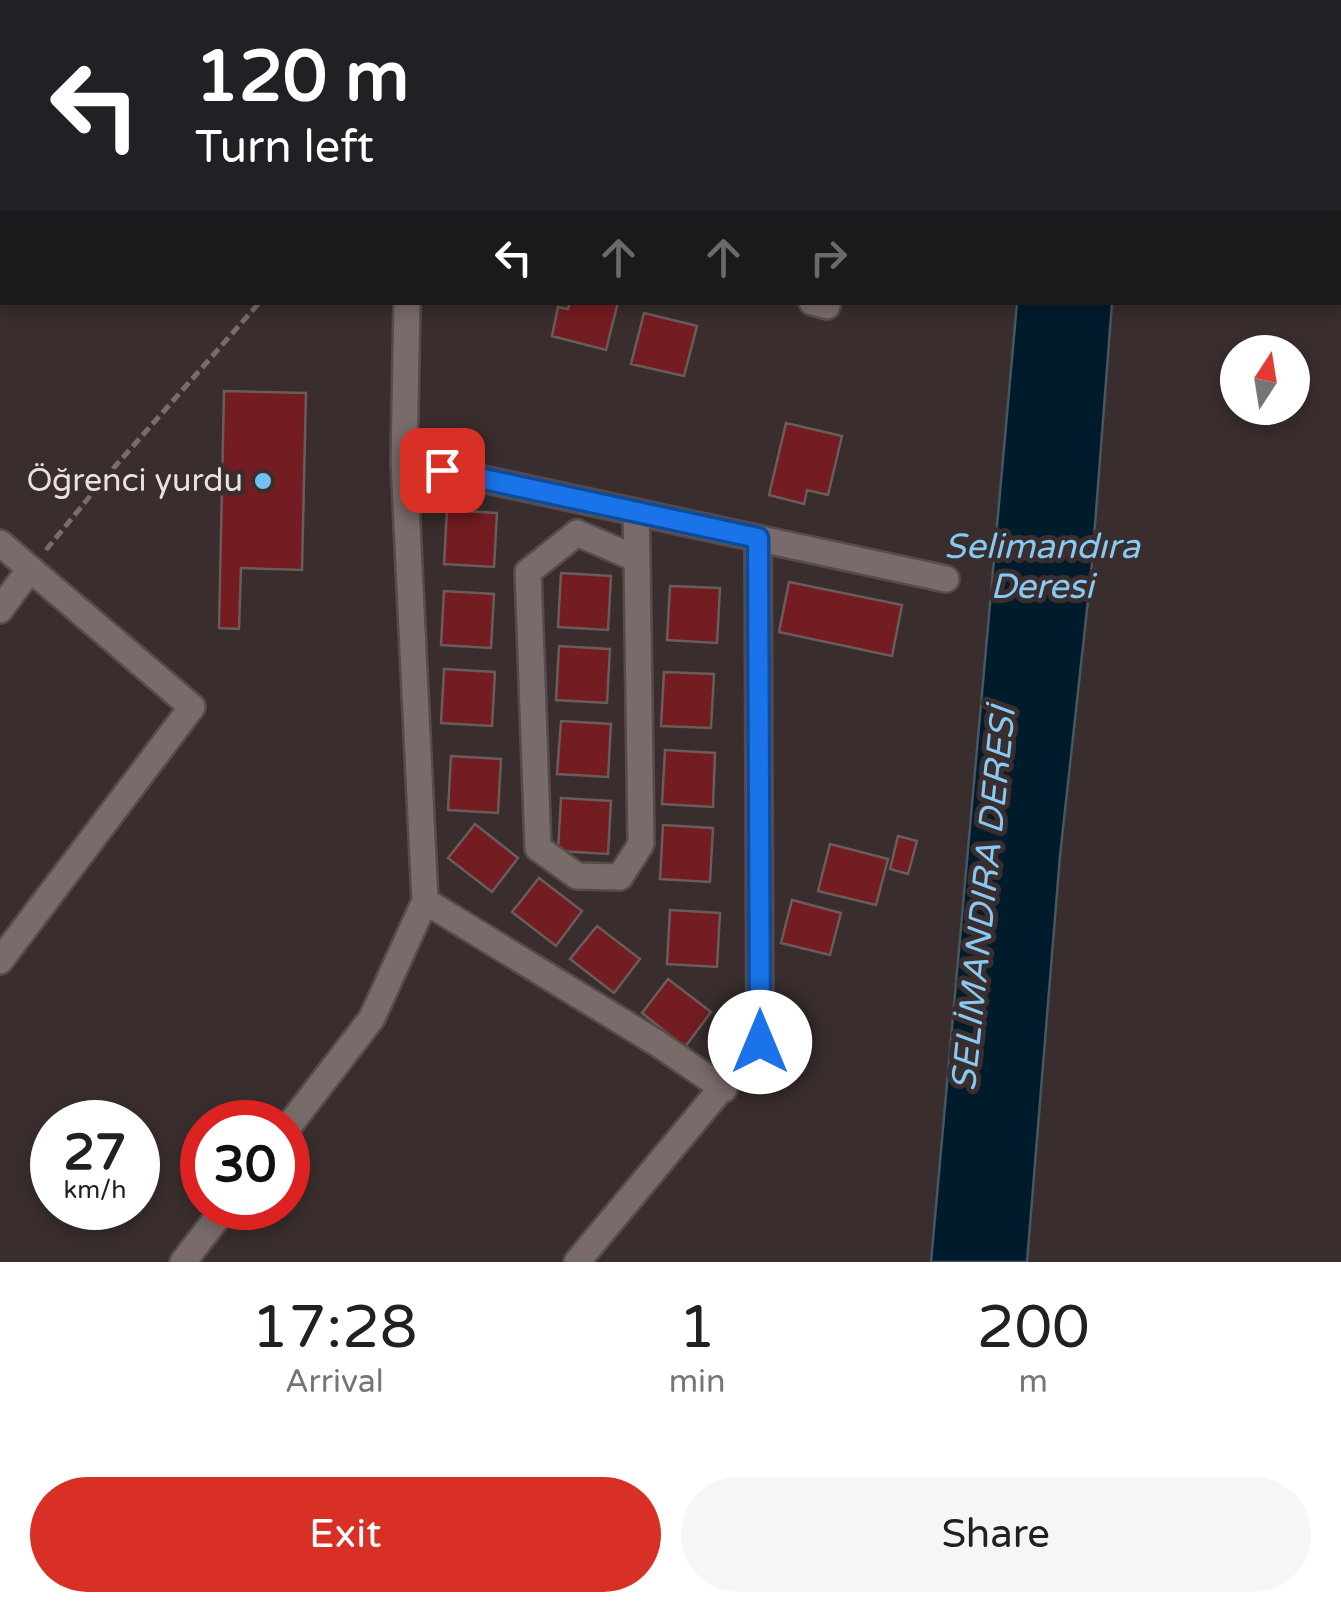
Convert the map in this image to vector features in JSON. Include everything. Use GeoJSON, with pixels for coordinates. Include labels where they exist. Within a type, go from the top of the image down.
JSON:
{"type":"FeatureCollection","features":[{"type":"Feature","properties":{"kind":"street"},"geometry":{"type":"LineString","coordinates":[[309,1100],[372,1018],[425,901],[404,462],[406,305]]}},
{"type":"Feature","properties":{"kind":"street"},"geometry":{"type":"LineString","coordinates":[[404,462],[946,579]]}},
{"type":"Feature","properties":{"kind":"street"},"geometry":{"type":"LineString","coordinates":[[636,512],[637,559],[641,844],[620,877],[577,876],[538,848],[528,572],[577,533],[637,559]]}},
{"type":"Feature","properties":{"kind":"street"},"geometry":{"type":"LineString","coordinates":[[577,1262],[760,1042],[758,538]]}},
{"type":"Feature","properties":{"kind":"street"},"geometry":{"type":"LineString","coordinates":[[0,543],[192,707],[0,961]]}},
{"type":"Feature","properties":{"kind":"street"},"geometry":{"type":"LineString","coordinates":[[0,610],[30,569]]}},
{"type":"Feature","properties":{"kind":"street"},"geometry":{"type":"LineString","coordinates":[[425,901],[657,1043],[724,1089]]}},
{"type":"Feature","properties":{"kind":"street"},"geometry":{"type":"LineString","coordinates":[[182,1262],[207,1230]]}},
{"type":"Feature","properties":{"kind":"path"},"geometry":{"type":"LineString","coordinates":[[30,569],[257,305]]}},
{"type":"Feature","properties":{"kind":"water","name":"Selimandıra Deresi"},"geometry":{"type":"Polygon","coordinates":[[[1017,305],[1112,305],[1092,564],[1060,856],[1027,1262],[931,1262],[1017,305]]]}},
{"type":"Feature","properties":{"kind":"building"},"geometry":{"type":"Polygon","coordinates":[[[569,305],[617,305],[606,350],[552,336],[558,307],[568,309],[569,305]]]}},
{"type":"Feature","properties":{"kind":"building"},"geometry":{"type":"Polygon","coordinates":[[[644,313],[697,326],[684,376],[631,364],[644,313]]]}},
{"type":"Feature","properties":{"kind":"building","name":"Öğrenci yurdu"},"geometry":{"type":"Polygon","coordinates":[[[224,391],[306,393],[302,570],[241,568],[239,629],[219,628],[224,391]]]}},
{"type":"Feature","properties":{"kind":"building"},"geometry":{"type":"Polygon","coordinates":[[[786,423],[842,436],[828,495],[807,490],[804,504],[769,495],[786,423]]]}},
{"type":"Feature","properties":{"kind":"building"},"geometry":{"type":"Polygon","coordinates":[[[447,510],[497,513],[494,567],[444,564],[447,510]]]}},
{"type":"Feature","properties":{"kind":"building"},"geometry":{"type":"Polygon","coordinates":[[[561,573],[611,576],[608,630],[558,627],[561,573]]]}},
{"type":"Feature","properties":{"kind":"building"},"geometry":{"type":"Polygon","coordinates":[[[789,582],[902,605],[892,656],[779,632],[789,582]]]}},
{"type":"Feature","properties":{"kind":"building"},"geometry":{"type":"Polygon","coordinates":[[[670,586],[720,588],[717,643],[667,640],[670,586]]]}},
{"type":"Feature","properties":{"kind":"building"},"geometry":{"type":"Polygon","coordinates":[[[444,591],[494,594],[491,648],[441,645],[444,591]]]}},
{"type":"Feature","properties":{"kind":"building"},"geometry":{"type":"Polygon","coordinates":[[[559,646],[610,649],[607,703],[556,700],[559,646]]]}},
{"type":"Feature","properties":{"kind":"building"},"geometry":{"type":"Polygon","coordinates":[[[444,669],[495,672],[492,726],[441,723],[444,669]]]}},
{"type":"Feature","properties":{"kind":"building"},"geometry":{"type":"Polygon","coordinates":[[[664,672],[714,674],[711,728],[661,726],[664,672]]]}},
{"type":"Feature","properties":{"kind":"building"},"geometry":{"type":"Polygon","coordinates":[[[561,721],[611,724],[608,777],[557,774],[561,721]]]}},
{"type":"Feature","properties":{"kind":"building"},"geometry":{"type":"Polygon","coordinates":[[[665,750],[715,753],[713,807],[662,804],[665,750]]]}},
{"type":"Feature","properties":{"kind":"building"},"geometry":{"type":"Polygon","coordinates":[[[451,756],[501,759],[498,813],[448,810],[451,756]]]}},
{"type":"Feature","properties":{"kind":"building"},"geometry":{"type":"Polygon","coordinates":[[[561,798],[611,801],[608,854],[558,851],[561,798]]]}},
{"type":"Feature","properties":{"kind":"building"},"geometry":{"type":"Polygon","coordinates":[[[475,824],[518,858],[492,892],[448,858],[475,824]]]}},
{"type":"Feature","properties":{"kind":"building"},"geometry":{"type":"Polygon","coordinates":[[[663,825],[713,828],[710,882],[660,879],[663,825]]]}},
{"type":"Feature","properties":{"kind":"building"},"geometry":{"type":"Polygon","coordinates":[[[898,836],[917,841],[908,874],[890,869],[898,836]]]}},
{"type":"Feature","properties":{"kind":"building"},"geometry":{"type":"Polygon","coordinates":[[[830,844],[888,859],[876,905],[818,891],[830,844]]]}},
{"type":"Feature","properties":{"kind":"building"},"geometry":{"type":"Polygon","coordinates":[[[539,878],[582,911],[556,946],[512,912],[539,878]]]}},
{"type":"Feature","properties":{"kind":"building"},"geometry":{"type":"Polygon","coordinates":[[[792,900],[841,913],[830,955],[781,943],[792,900]]]}},
{"type":"Feature","properties":{"kind":"building"},"geometry":{"type":"Polygon","coordinates":[[[670,910],[720,913],[717,967],[667,964],[670,910]]]}},
{"type":"Feature","properties":{"kind":"building"},"geometry":{"type":"Polygon","coordinates":[[[597,926],[640,959],[614,993],[570,959],[597,926]]]}},
{"type":"Feature","properties":{"kind":"building"},"geometry":{"type":"Polygon","coordinates":[[[668,979],[711,1012],[685,1047],[642,1013],[668,979]]]}},
{"type":"Feature","properties":{"kind":"place","name":"Öğrenci yurdu"},"geometry":{"type":"Point","coordinates":[263,481]}},
{"type":"Feature","properties":{"kind":"route"},"geometry":{"type":"LineString","coordinates":[[442,470],[758,538],[760,1042]]}},
{"type":"Feature","properties":{"kind":"water label","name":"SELİMANDIRA DERESİ"},"geometry":{"type":"Point","coordinates":[984,899]}}]}
